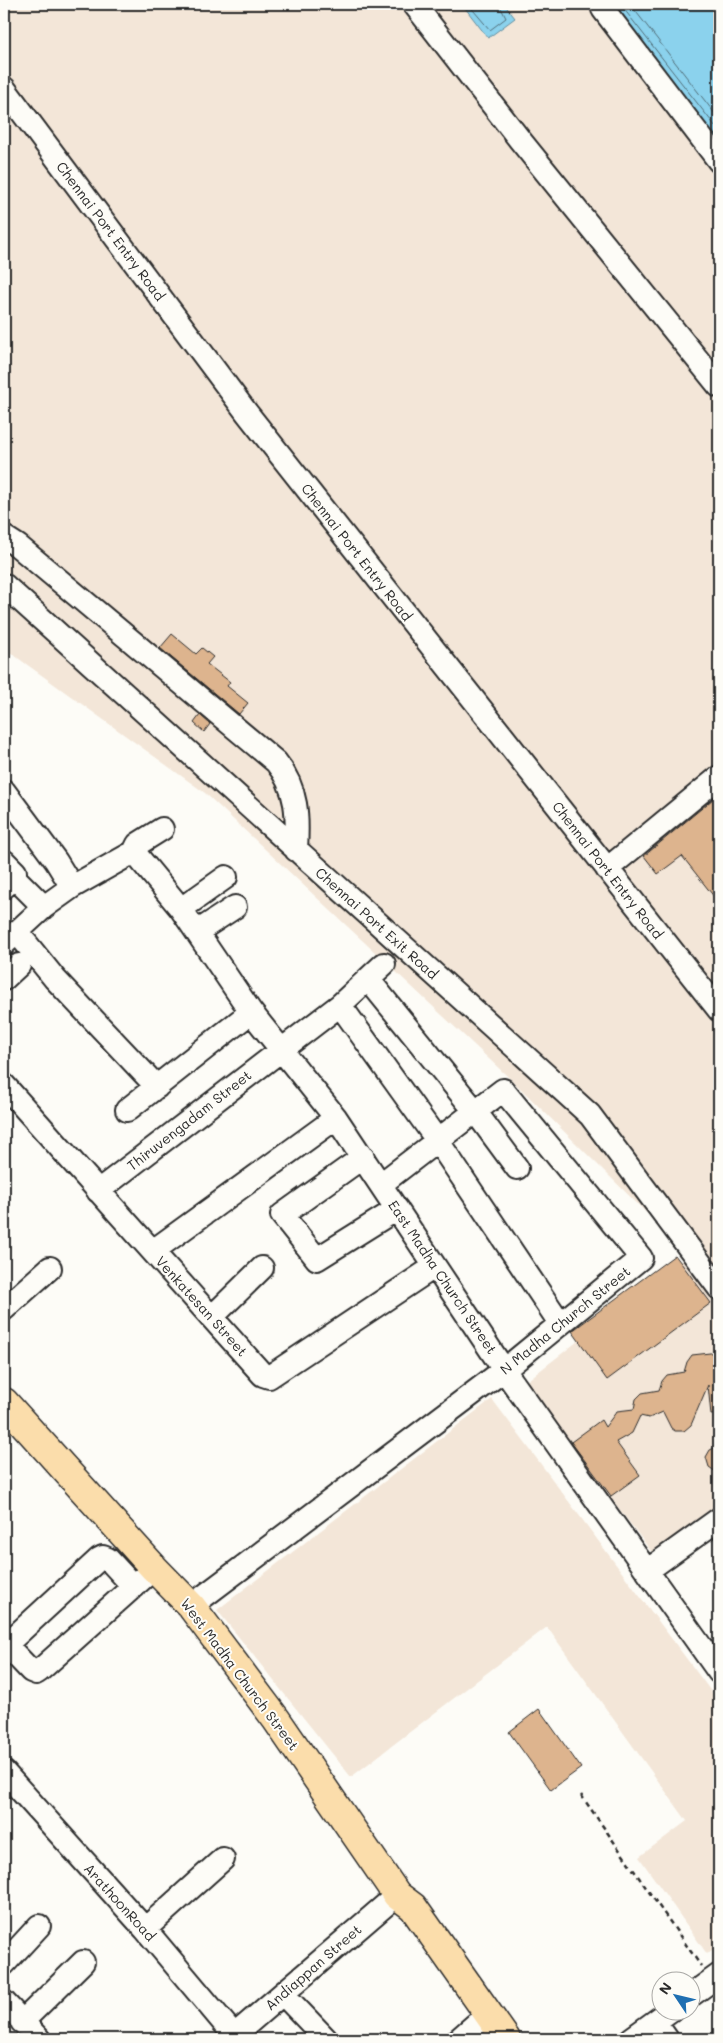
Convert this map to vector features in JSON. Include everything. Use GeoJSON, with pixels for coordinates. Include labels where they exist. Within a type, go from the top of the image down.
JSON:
{"type":"FeatureCollection","features":[{"type":"Feature","properties":{"kind":"main road","name":"West Madha Church Street"},"geometry":{"type":"LineString","coordinates":[[4,1402],[154,1568],[191,1606],[276,1719],[397,1895],[413,1907],[426,1940],[477,2030],[506,2039]]}},
{"type":"Feature","properties":{"kind":"street"},"geometry":{"type":"LineString","coordinates":[[414,4],[520,140],[719,386]]}},
{"type":"Feature","properties":{"kind":"street"},"geometry":{"type":"LineString","coordinates":[[603,9],[719,161]]}},
{"type":"Feature","properties":{"kind":"street","name":"Chennai Port Entry Road"},"geometry":{"type":"LineString","coordinates":[[4,88],[247,413],[719,1010]]}},
{"type":"Feature","properties":{"kind":"street"},"geometry":{"type":"LineString","coordinates":[[4,537],[18,546],[276,762],[285,775],[296,803],[298,822],[296,850]]}},
{"type":"Feature","properties":{"kind":"street","name":"Chennai Port Exit Road"},"geometry":{"type":"LineString","coordinates":[[4,585],[590,1115],[719,1288]]}},
{"type":"Feature","properties":{"kind":"street"},"geometry":{"type":"LineString","coordinates":[[607,869],[719,776]]}},
{"type":"Feature","properties":{"kind":"street"},"geometry":{"type":"LineString","coordinates":[[4,790],[56,861],[72,887]]}},
{"type":"Feature","properties":{"kind":"street"},"geometry":{"type":"LineString","coordinates":[[157,1087],[55,979],[10,938],[44,907],[72,887],[134,852],[138,844],[162,830]]}},
{"type":"Feature","properties":{"kind":"street","name":"East Madha Church Street"},"geometry":{"type":"LineString","coordinates":[[134,852],[181,909],[251,1012],[336,1118],[504,1370],[719,1672]]}},
{"type":"Feature","properties":{"kind":"street"},"geometry":{"type":"LineString","coordinates":[[8,875],[44,907]]}},
{"type":"Feature","properties":{"kind":"street"},"geometry":{"type":"LineString","coordinates":[[181,909],[226,877]]}},
{"type":"Feature","properties":{"kind":"street"},"geometry":{"type":"LineString","coordinates":[[197,932],[235,907]]}},
{"type":"Feature","properties":{"kind":"street","name":"Thiruvengadam Street"},"geometry":{"type":"LineString","coordinates":[[98,1191],[340,1005],[376,971],[475,1111]]}},
{"type":"Feature","properties":{"kind":"street"},"geometry":{"type":"LineString","coordinates":[[340,1005],[437,1140],[560,1323]]}},
{"type":"Feature","properties":{"kind":"street"},"geometry":{"type":"LineString","coordinates":[[127,1110],[251,1012]]}},
{"type":"Feature","properties":{"kind":"street","name":"Venkatesan Street"},"geometry":{"type":"LineString","coordinates":[[4,1085],[263,1375],[269,1377],[434,1267]]}},
{"type":"Feature","properties":{"kind":"street","name":"N Madha Church Street"},"geometry":{"type":"LineString","coordinates":[[191,1606],[504,1370],[641,1258],[502,1090],[381,1184]]}},
{"type":"Feature","properties":{"kind":"street"},"geometry":{"type":"LineString","coordinates":[[475,1111],[517,1168]]}},
{"type":"Feature","properties":{"kind":"street"},"geometry":{"type":"LineString","coordinates":[[153,1251],[336,1118]]}},
{"type":"Feature","properties":{"kind":"street"},"geometry":{"type":"LineString","coordinates":[[363,1158],[282,1215],[317,1259],[397,1209]]}},
{"type":"Feature","properties":{"kind":"street"},"geometry":{"type":"LineString","coordinates":[[4,1310],[50,1268]]}},
{"type":"Feature","properties":{"kind":"street"},"geometry":{"type":"LineString","coordinates":[[212,1317],[262,1268]]}},
{"type":"Feature","properties":{"kind":"street"},"geometry":{"type":"LineString","coordinates":[[648,1570],[719,1518]]}},
{"type":"Feature","properties":{"kind":"street"},"geometry":{"type":"LineString","coordinates":[[134,1586],[108,1559],[103,1557],[10,1641],[9,1648],[31,1671],[36,1673],[39,1671],[134,1586],[154,1568]]}},
{"type":"Feature","properties":{"kind":"street","name":"ArathoonRoad"},"geometry":{"type":"LineString","coordinates":[[4,1772],[145,1930],[232,2037]]}},
{"type":"Feature","properties":{"kind":"street"},"geometry":{"type":"LineString","coordinates":[[145,1930],[223,1859]]}},
{"type":"Feature","properties":{"kind":"street","name":"Andiappan Street"},"geometry":{"type":"LineString","coordinates":[[232,2037],[397,1895]]}},
{"type":"Feature","properties":{"kind":"street"},"geometry":{"type":"LineString","coordinates":[[4,1964],[39,1926]]}},
{"type":"Feature","properties":{"kind":"street"},"geometry":{"type":"LineString","coordinates":[[22,2022],[83,1962]]}},
{"type":"Feature","properties":{"kind":"street"},"geometry":{"type":"LineString","coordinates":[[700,1989],[716,1978]]}},
{"type":"Feature","properties":{"kind":"street"},"geometry":{"type":"LineString","coordinates":[[284,1994],[326,2039]]}},
{"type":"Feature","properties":{"kind":"street"},"geometry":{"type":"LineString","coordinates":[[4,2002],[39,2039]]}},
{"type":"Feature","properties":{"kind":"street"},"geometry":{"type":"LineString","coordinates":[[631,2039],[664,2024]]}},
{"type":"Feature","properties":{"kind":"path"},"geometry":{"type":"LineString","coordinates":[[581,1794],[716,1978]]}},
{"type":"Feature","properties":{"kind":"shaded area"},"geometry":{"type":"Polygon","coordinates":[[[4,4],[462,4],[489,38],[504,4],[573,4],[577,8],[582,4],[597,4],[719,150],[719,1515],[657,1559],[524,1383],[685,1258],[669,1235],[521,1089],[205,793],[4,648],[4,4]]]}},
{"type":"Feature","properties":{"kind":"shaded area"},"geometry":{"type":"Polygon","coordinates":[[[492,1399],[719,1702],[719,1945],[707,1954],[639,1857],[687,1821],[547,1627],[351,1777],[217,1610],[492,1399]]]}},
{"type":"Feature","properties":{"kind":"water"},"geometry":{"type":"Polygon","coordinates":[[[462,4],[504,4],[515,18],[488,38],[462,4]]]}},
{"type":"Feature","properties":{"kind":"water"},"geometry":{"type":"Polygon","coordinates":[[[597,4],[719,4],[719,150],[597,4]]]}},
{"type":"Feature","properties":{"kind":"building"},"geometry":{"type":"Polygon","coordinates":[[[172,634],[196,654],[202,648],[213,657],[207,664],[230,682],[227,686],[248,703],[239,714],[160,648],[172,634]]]}},
{"type":"Feature","properties":{"kind":"building"},"geometry":{"type":"Polygon","coordinates":[[[200,715],[210,724],[204,732],[194,723],[200,715]]]}},
{"type":"Feature","properties":{"kind":"building"},"geometry":{"type":"Polygon","coordinates":[[[719,794],[719,903],[682,856],[658,874],[644,856],[719,794]]]}},
{"type":"Feature","properties":{"kind":"building"},"geometry":{"type":"Polygon","coordinates":[[[675,1255],[711,1303],[607,1380],[572,1331],[675,1255]]]}},
{"type":"Feature","properties":{"kind":"building"},"geometry":{"type":"Polygon","coordinates":[[[719,1352],[719,1414],[711,1415],[708,1385],[691,1425],[684,1431],[675,1431],[671,1428],[663,1412],[649,1418],[640,1416],[632,1433],[616,1442],[640,1475],[611,1496],[571,1442],[601,1420],[605,1427],[617,1411],[634,1409],[636,1399],[642,1393],[659,1390],[662,1381],[667,1375],[684,1372],[687,1362],[692,1355],[719,1352]]]}},
{"type":"Feature","properties":{"kind":"building"},"geometry":{"type":"Polygon","coordinates":[[[719,1446],[719,1474],[709,1467],[706,1457],[710,1450],[719,1446]]]}},
{"type":"Feature","properties":{"kind":"building"},"geometry":{"type":"Polygon","coordinates":[[[539,1709],[581,1768],[551,1790],[509,1732],[539,1709]]]}}]}
